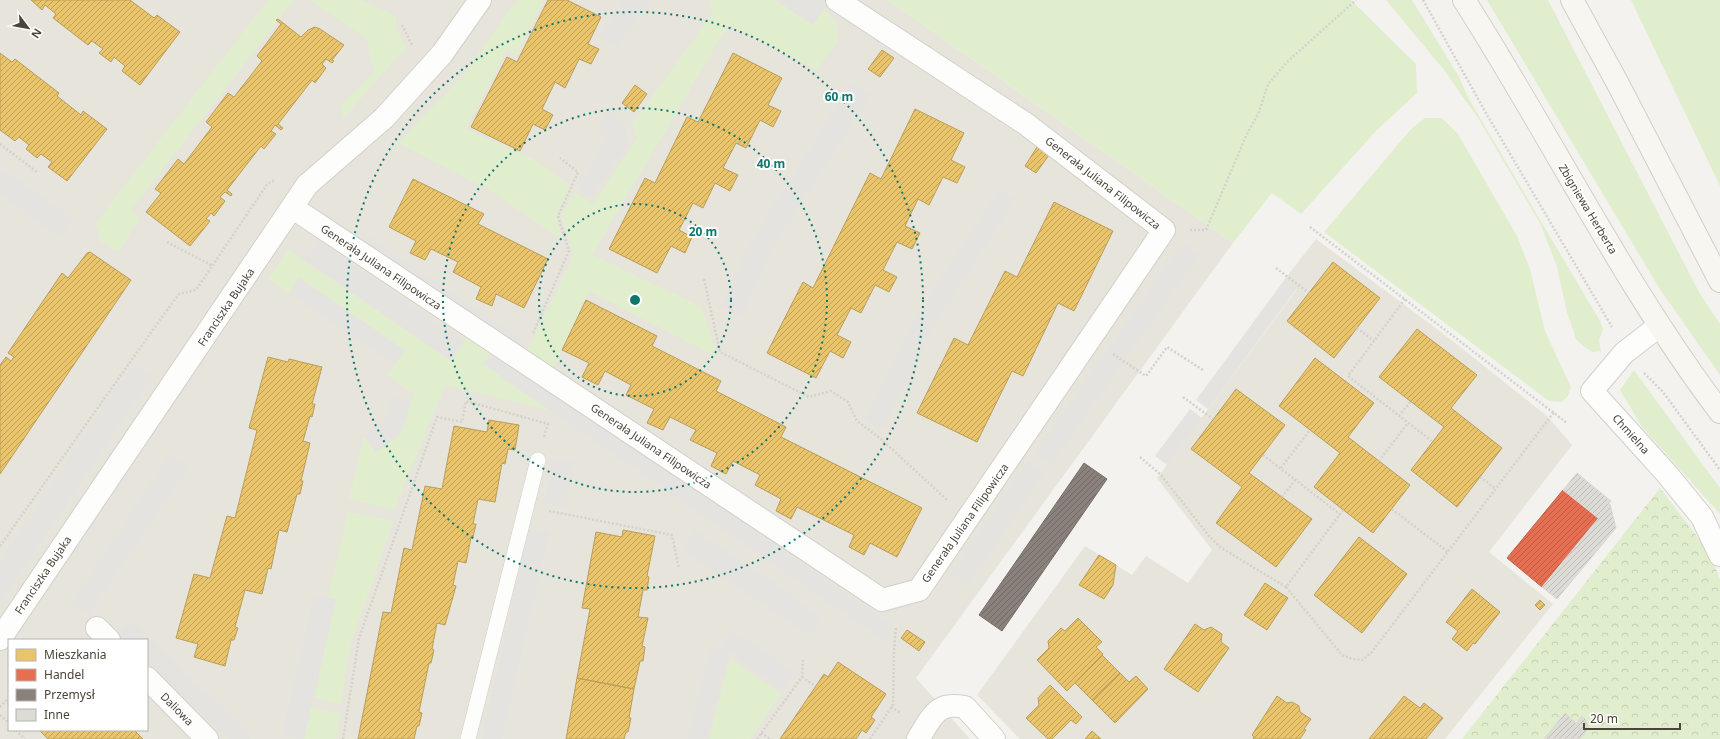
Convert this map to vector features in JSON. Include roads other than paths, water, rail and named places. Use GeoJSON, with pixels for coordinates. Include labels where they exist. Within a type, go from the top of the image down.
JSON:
{"type":"FeatureCollection","features":[{"type":"Feature","properties":{"kind":"main road","name":"Zbigniewa Herberta"},"geometry":{"type":"LineString","coordinates":[[1464,0],[1659,326],[1720,412]]}},
{"type":"Feature","properties":{"kind":"main road"},"geometry":{"type":"LineString","coordinates":[[1573,2],[1720,281]]}},
{"type":"Feature","properties":{"kind":"street","name":"Franciszka Bujaka"},"geometry":{"type":"LineString","coordinates":[[0,639],[293,208],[307,185],[384,118],[442,54],[480,0]]}},
{"type":"Feature","properties":{"kind":"street","name":"Generała Juliana Filipowicza"},"geometry":{"type":"LineString","coordinates":[[293,208],[882,600],[919,590],[1164,230],[1026,124],[837,0]]}},
{"type":"Feature","properties":{"kind":"street","name":"Chmielna"},"geometry":{"type":"LineString","coordinates":[[1659,326],[1624,353],[1592,391],[1667,474],[1702,517],[1720,555]]}},
{"type":"Feature","properties":{"kind":"street","name":"Daliowa"},"geometry":{"type":"LineString","coordinates":[[148,679],[207,739]]}},
{"type":"Feature","properties":{"kind":"street"},"geometry":{"type":"LineString","coordinates":[[918,739],[934,714],[945,706],[965,706],[994,739]]}},
{"type":"Feature","properties":{"kind":"lane"},"geometry":{"type":"LineString","coordinates":[[468,739],[538,460]]}}]}
